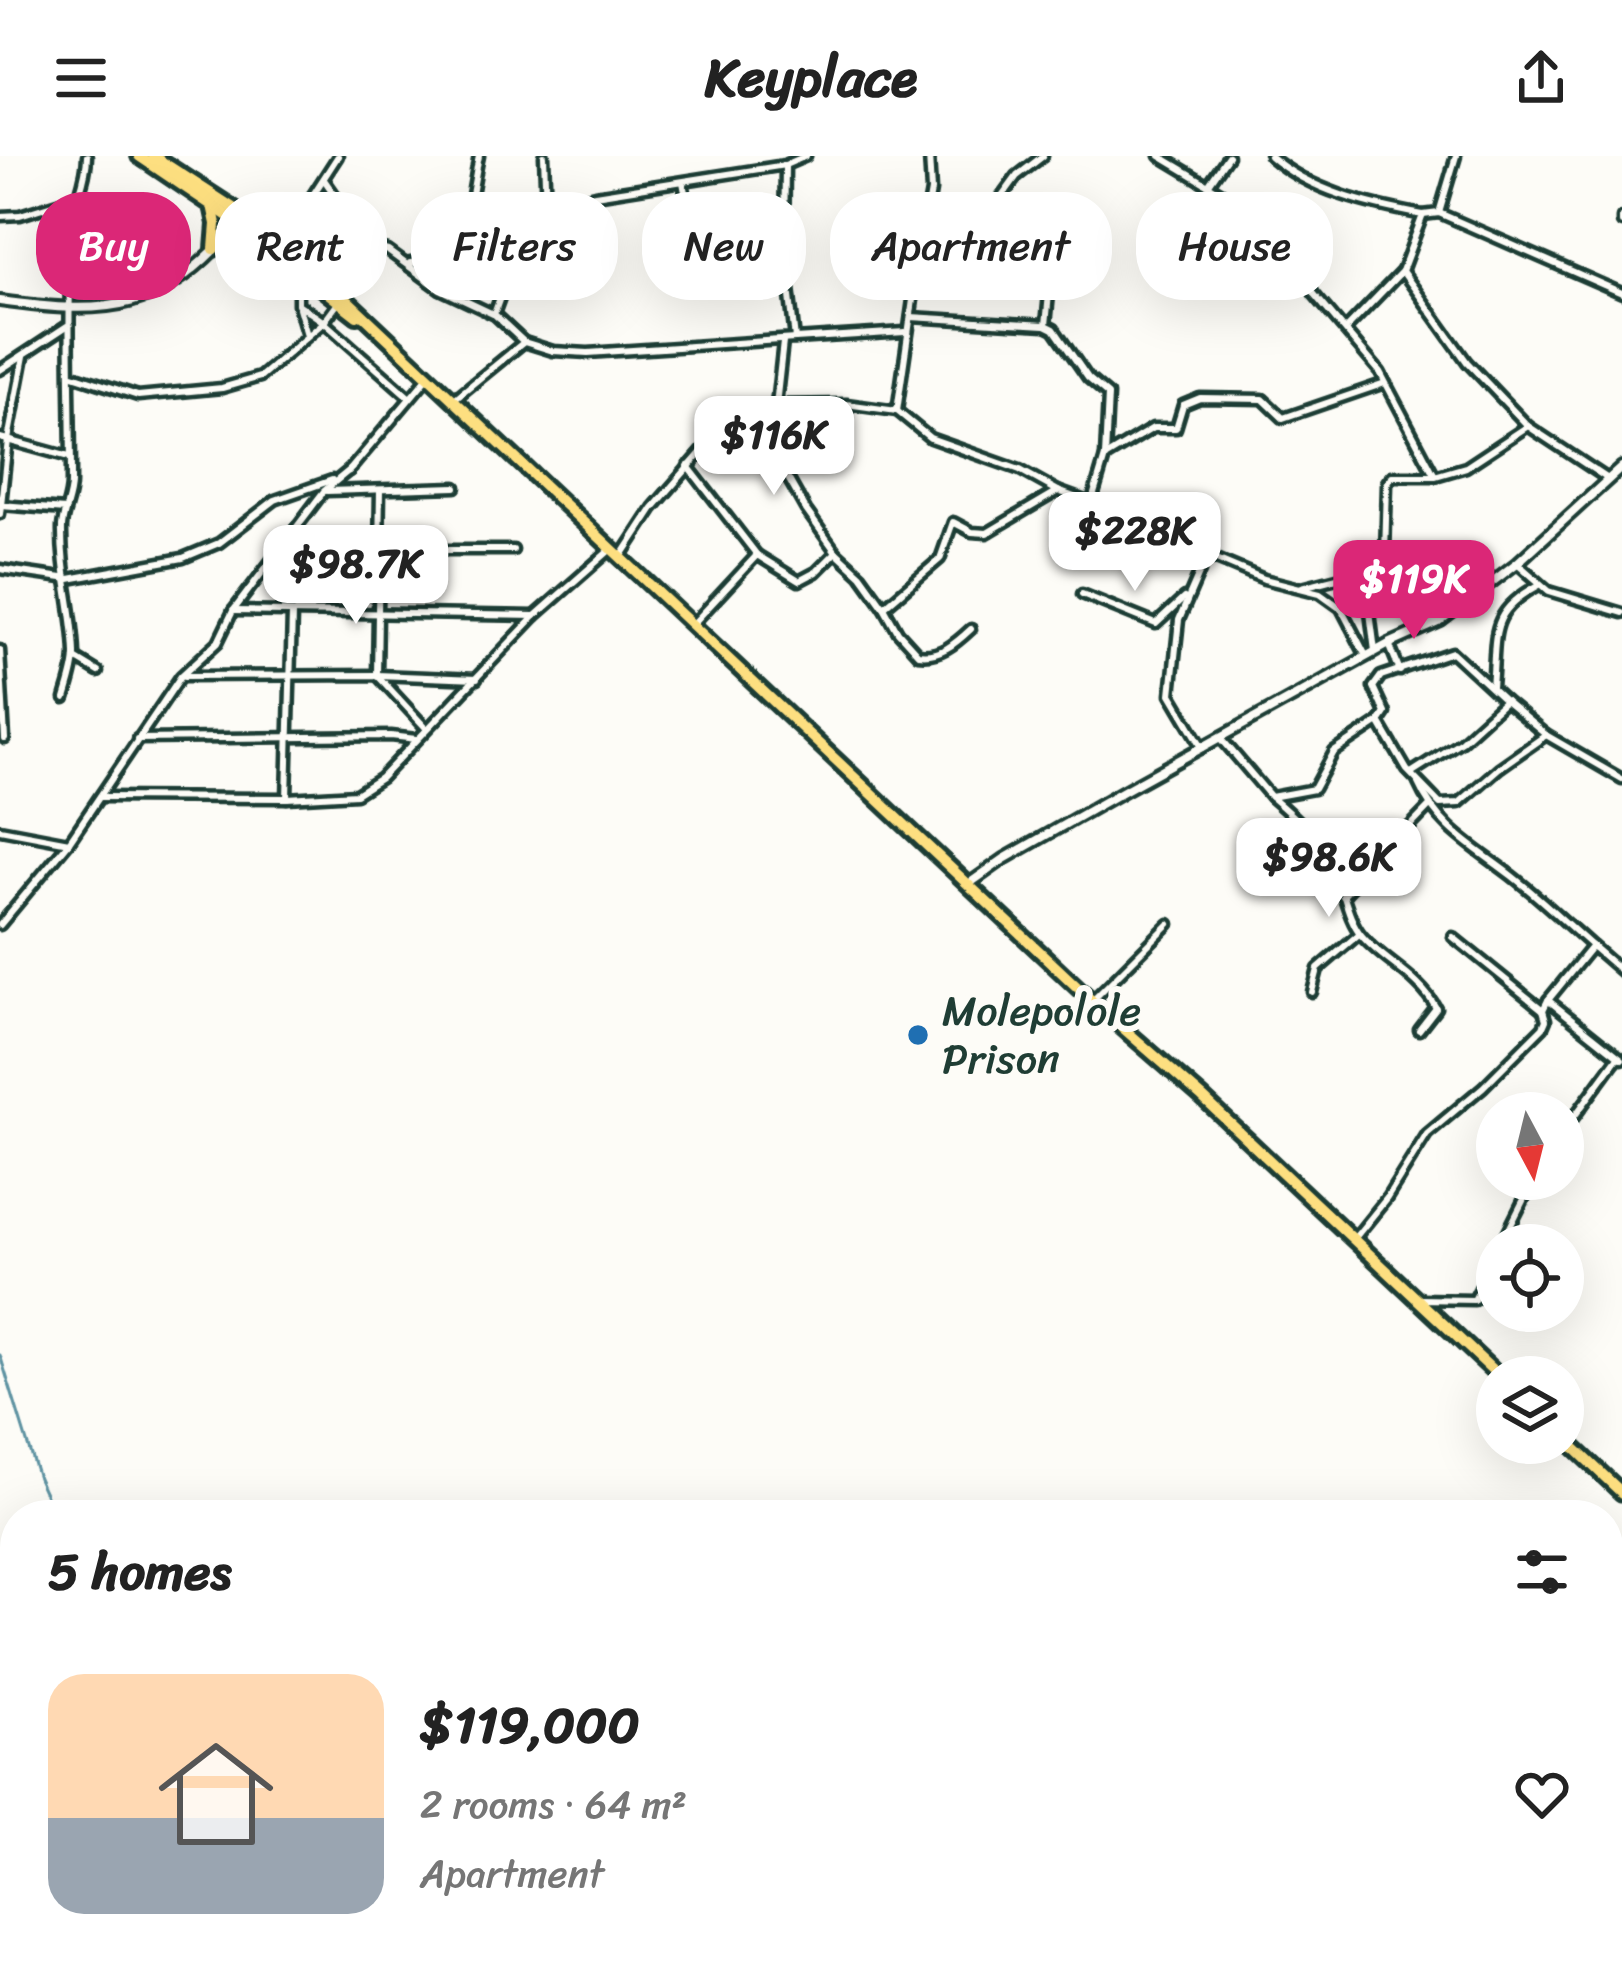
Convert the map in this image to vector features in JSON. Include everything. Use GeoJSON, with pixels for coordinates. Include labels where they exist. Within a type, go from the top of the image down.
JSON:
{"type":"FeatureCollection","features":[{"type":"Feature","properties":{"kind":"main road"},"geometry":{"type":"LineString","coordinates":[[139,156],[215,206]]}},
{"type":"Feature","properties":{"kind":"main road"},"geometry":{"type":"LineString","coordinates":[[153,156],[215,200]]}},
{"type":"Feature","properties":{"kind":"main road"},"geometry":{"type":"LineString","coordinates":[[211,204],[215,220]]}},
{"type":"Feature","properties":{"kind":"main road"},"geometry":{"type":"LineString","coordinates":[[333,300],[370,324]]}},
{"type":"Feature","properties":{"kind":"main road"},"geometry":{"type":"LineString","coordinates":[[346,300],[1478,1356]]}},
{"type":"Feature","properties":{"kind":"main road"},"geometry":{"type":"LineString","coordinates":[[1584,1457],[1622,1493]]}},
{"type":"Feature","properties":{"kind":"street"},"geometry":{"type":"LineString","coordinates":[[81,192],[87,156]]}},
{"type":"Feature","properties":{"kind":"street"},"geometry":{"type":"LineString","coordinates":[[316,192],[338,156]]}},
{"type":"Feature","properties":{"kind":"street"},"geometry":{"type":"LineString","coordinates":[[472,192],[479,156]]}},
{"type":"Feature","properties":{"kind":"street"},"geometry":{"type":"LineString","coordinates":[[544,156],[545,192]]}},
{"type":"Feature","properties":{"kind":"street"},"geometry":{"type":"LineString","coordinates":[[615,192],[785,165],[806,156]]}},
{"type":"Feature","properties":{"kind":"street"},"geometry":{"type":"LineString","coordinates":[[929,156],[931,192]]}},
{"type":"Feature","properties":{"kind":"street"},"geometry":{"type":"LineString","coordinates":[[1005,192],[1043,156]]}},
{"type":"Feature","properties":{"kind":"street"},"geometry":{"type":"LineString","coordinates":[[1160,156],[1250,210],[1257,227],[1292,254],[1315,294],[1347,328],[1385,383],[1435,476]]}},
{"type":"Feature","properties":{"kind":"street"},"geometry":{"type":"LineString","coordinates":[[1208,185],[1228,156]]}},
{"type":"Feature","properties":{"kind":"street"},"geometry":{"type":"LineString","coordinates":[[1270,156],[1311,183],[1367,204],[1423,215],[1438,213],[1622,293]]}},
{"type":"Feature","properties":{"kind":"street"},"geometry":{"type":"LineString","coordinates":[[1438,213],[1456,156]]}},
{"type":"Feature","properties":{"kind":"street"},"geometry":{"type":"LineString","coordinates":[[785,165],[784,245],[795,339]]}},
{"type":"Feature","properties":{"kind":"street"},"geometry":{"type":"LineString","coordinates":[[324,180],[333,192]]}},
{"type":"Feature","properties":{"kind":"street"},"geometry":{"type":"LineString","coordinates":[[683,182],[685,192]]}},
{"type":"Feature","properties":{"kind":"street"},"geometry":{"type":"LineString","coordinates":[[2,216],[36,208]]}},
{"type":"Feature","properties":{"kind":"street"},"geometry":{"type":"LineString","coordinates":[[1347,328],[1402,271],[1423,215]]}},
{"type":"Feature","properties":{"kind":"street"},"geometry":{"type":"LineString","coordinates":[[0,301],[68,310],[123,305],[151,296],[187,275],[215,248]]}},
{"type":"Feature","properties":{"kind":"street"},"geometry":{"type":"LineString","coordinates":[[387,251],[440,289],[494,314],[524,342],[553,351],[589,353],[906,332]]}},
{"type":"Feature","properties":{"kind":"street"},"geometry":{"type":"LineString","coordinates":[[406,263],[411,263]]}},
{"type":"Feature","properties":{"kind":"street"},"geometry":{"type":"LineString","coordinates":[[1402,271],[1467,362],[1528,427],[1608,479]]}},
{"type":"Feature","properties":{"kind":"street"},"geometry":{"type":"LineString","coordinates":[[65,699],[75,658],[62,577],[71,484],[68,300]]}},
{"type":"Feature","properties":{"kind":"street"},"geometry":{"type":"LineString","coordinates":[[298,300],[307,335]]}},
{"type":"Feature","properties":{"kind":"street"},"geometry":{"type":"LineString","coordinates":[[494,314],[499,300]]}},
{"type":"Feature","properties":{"kind":"street"},"geometry":{"type":"LineString","coordinates":[[897,411],[914,300]]}},
{"type":"Feature","properties":{"kind":"street"},"geometry":{"type":"LineString","coordinates":[[1046,325],[1048,300]]}},
{"type":"Feature","properties":{"kind":"street"},"geometry":{"type":"LineString","coordinates":[[298,304],[410,398]]}},
{"type":"Feature","properties":{"kind":"street"},"geometry":{"type":"LineString","coordinates":[[73,375],[138,396],[222,388],[260,377],[338,304]]}},
{"type":"Feature","properties":{"kind":"street"},"geometry":{"type":"LineString","coordinates":[[911,317],[1054,329],[1088,378],[1106,391],[1106,457],[1091,505]]}},
{"type":"Feature","properties":{"kind":"street"},"geometry":{"type":"LineString","coordinates":[[0,370],[67,325]]}},
{"type":"Feature","properties":{"kind":"street"},"geometry":{"type":"LineString","coordinates":[[453,400],[524,342]]}},
{"type":"Feature","properties":{"kind":"street"},"geometry":{"type":"LineString","coordinates":[[776,405],[783,342]]}},
{"type":"Feature","properties":{"kind":"street"},"geometry":{"type":"LineString","coordinates":[[0,514],[4,439],[24,356]]}},
{"type":"Feature","properties":{"kind":"street"},"geometry":{"type":"LineString","coordinates":[[0,925],[69,842],[182,676],[218,642],[233,611],[324,491],[352,468],[428,377]]}},
{"type":"Feature","properties":{"kind":"street"},"geometry":{"type":"LineString","coordinates":[[1106,457],[1153,428],[1176,428],[1183,405],[1200,398],[1263,399],[1283,418],[1385,383]]}},
{"type":"Feature","properties":{"kind":"street"},"geometry":{"type":"LineString","coordinates":[[100,797],[356,794],[381,778],[535,616],[615,554],[714,441],[776,405],[846,404],[897,411],[930,438],[1180,537],[1208,555],[1276,583],[1302,587],[1340,608],[1371,657]]}},
{"type":"Feature","properties":{"kind":"street"},"geometry":{"type":"LineString","coordinates":[[754,418],[806,510],[918,654],[951,647],[971,629]]}},
{"type":"Feature","properties":{"kind":"street"},"geometry":{"type":"LineString","coordinates":[[1384,590],[1392,476],[1435,476],[1466,467],[1528,427]]}},
{"type":"Feature","properties":{"kind":"street"},"geometry":{"type":"LineString","coordinates":[[4,439],[69,457]]}},
{"type":"Feature","properties":{"kind":"street"},"geometry":{"type":"LineString","coordinates":[[688,466],[757,555],[799,581],[836,552]]}},
{"type":"Feature","properties":{"kind":"street"},"geometry":{"type":"LineString","coordinates":[[0,569],[69,579],[183,558],[219,543],[275,500],[321,485],[352,468]]}},
{"type":"Feature","properties":{"kind":"street"},"geometry":{"type":"LineString","coordinates":[[970,883],[1220,737],[1388,644],[1441,622],[1517,563],[1620,471]]}},
{"type":"Feature","properties":{"kind":"street"},"geometry":{"type":"LineString","coordinates":[[324,491],[456,487]]}},
{"type":"Feature","properties":{"kind":"street"},"geometry":{"type":"LineString","coordinates":[[380,490],[377,675],[426,728]]}},
{"type":"Feature","properties":{"kind":"street"},"geometry":{"type":"LineString","coordinates":[[884,607],[940,559],[953,522],[972,532],[987,533],[1058,491]]}},
{"type":"Feature","properties":{"kind":"street"},"geometry":{"type":"LineString","coordinates":[[1,505],[65,510]]}},
{"type":"Feature","properties":{"kind":"street"},"geometry":{"type":"LineString","coordinates":[[279,550],[513,550]]}},
{"type":"Feature","properties":{"kind":"street"},"geometry":{"type":"LineString","coordinates":[[692,625],[757,555]]}},
{"type":"Feature","properties":{"kind":"street"},"geometry":{"type":"LineString","coordinates":[[1203,748],[1171,694],[1179,620],[1208,555]]}},
{"type":"Feature","properties":{"kind":"street"},"geometry":{"type":"LineString","coordinates":[[1517,563],[1539,585],[1622,613]]}},
{"type":"Feature","properties":{"kind":"street"},"geometry":{"type":"LineString","coordinates":[[1302,587],[1342,577],[1367,590],[1427,597],[1441,622]]}},
{"type":"Feature","properties":{"kind":"street"},"geometry":{"type":"LineString","coordinates":[[1492,687],[1503,610],[1539,585]]}},
{"type":"Feature","properties":{"kind":"street"},"geometry":{"type":"LineString","coordinates":[[1367,590],[1371,657]]}},
{"type":"Feature","properties":{"kind":"street"},"geometry":{"type":"LineString","coordinates":[[1082,594],[1156,624],[1187,596]]}},
{"type":"Feature","properties":{"kind":"street"},"geometry":{"type":"LineString","coordinates":[[233,611],[535,616]]}},
{"type":"Feature","properties":{"kind":"street"},"geometry":{"type":"LineString","coordinates":[[287,798],[292,614]]}},
{"type":"Feature","properties":{"kind":"street"},"geometry":{"type":"LineString","coordinates":[[1388,644],[1400,670]]}},
{"type":"Feature","properties":{"kind":"street"},"geometry":{"type":"LineString","coordinates":[[0,650],[4,739]]}},
{"type":"Feature","properties":{"kind":"street"},"geometry":{"type":"LineString","coordinates":[[1270,797],[1314,789],[1334,752],[1379,722],[1384,712],[1375,682],[1381,676],[1452,652],[1546,735],[1622,779]]}},
{"type":"Feature","properties":{"kind":"street"},"geometry":{"type":"LineString","coordinates":[[75,658],[98,671]]}},
{"type":"Feature","properties":{"kind":"street"},"geometry":{"type":"LineString","coordinates":[[182,676],[477,679]]}},
{"type":"Feature","properties":{"kind":"street"},"geometry":{"type":"LineString","coordinates":[[1411,773],[1461,740],[1505,701]]}},
{"type":"Feature","properties":{"kind":"street"},"geometry":{"type":"LineString","coordinates":[[1379,722],[1418,783],[1440,804],[1454,806],[1546,735]]}},
{"type":"Feature","properties":{"kind":"street"},"geometry":{"type":"LineString","coordinates":[[1220,737],[1270,797],[1316,838],[1359,934],[1400,966],[1431,999],[1436,1008],[1419,1030]]}},
{"type":"Feature","properties":{"kind":"street"},"geometry":{"type":"LineString","coordinates":[[137,739],[416,740]]}},
{"type":"Feature","properties":{"kind":"street"},"geometry":{"type":"LineString","coordinates":[[1418,783],[1428,808],[1622,972]]}},
{"type":"Feature","properties":{"kind":"street"},"geometry":{"type":"LineString","coordinates":[[1342,896],[1428,808]]}},
{"type":"Feature","properties":{"kind":"street"},"geometry":{"type":"LineString","coordinates":[[0,829],[69,842]]}},
{"type":"Feature","properties":{"kind":"street"},"geometry":{"type":"LineString","coordinates":[[1092,1001],[1169,924]]}},
{"type":"Feature","properties":{"kind":"street"},"geometry":{"type":"LineString","coordinates":[[1312,992],[1318,969],[1359,934]]}},
{"type":"Feature","properties":{"kind":"street"},"geometry":{"type":"LineString","coordinates":[[1354,1239],[1387,1198],[1426,1133],[1484,1088],[1546,1020],[1543,1010],[1453,937]]}},
{"type":"Feature","properties":{"kind":"street"},"geometry":{"type":"LineString","coordinates":[[1543,1010],[1592,946]]}},
{"type":"Feature","properties":{"kind":"street"},"geometry":{"type":"LineString","coordinates":[[1548,1000],[1620,1058],[1584,1105]]}},
{"type":"Feature","properties":{"kind":"street"},"geometry":{"type":"LineString","coordinates":[[1416,1298],[1474,1300],[1476,1296]]}},
{"type":"Feature","properties":{"kind":"waterway"},"geometry":{"type":"LineString","coordinates":[[0,1355],[48,1500]]}},
{"type":"Feature","properties":{"kind":"place","name":"Molepolole Prison"},"geometry":{"type":"Point","coordinates":[918,1035]}}]}
